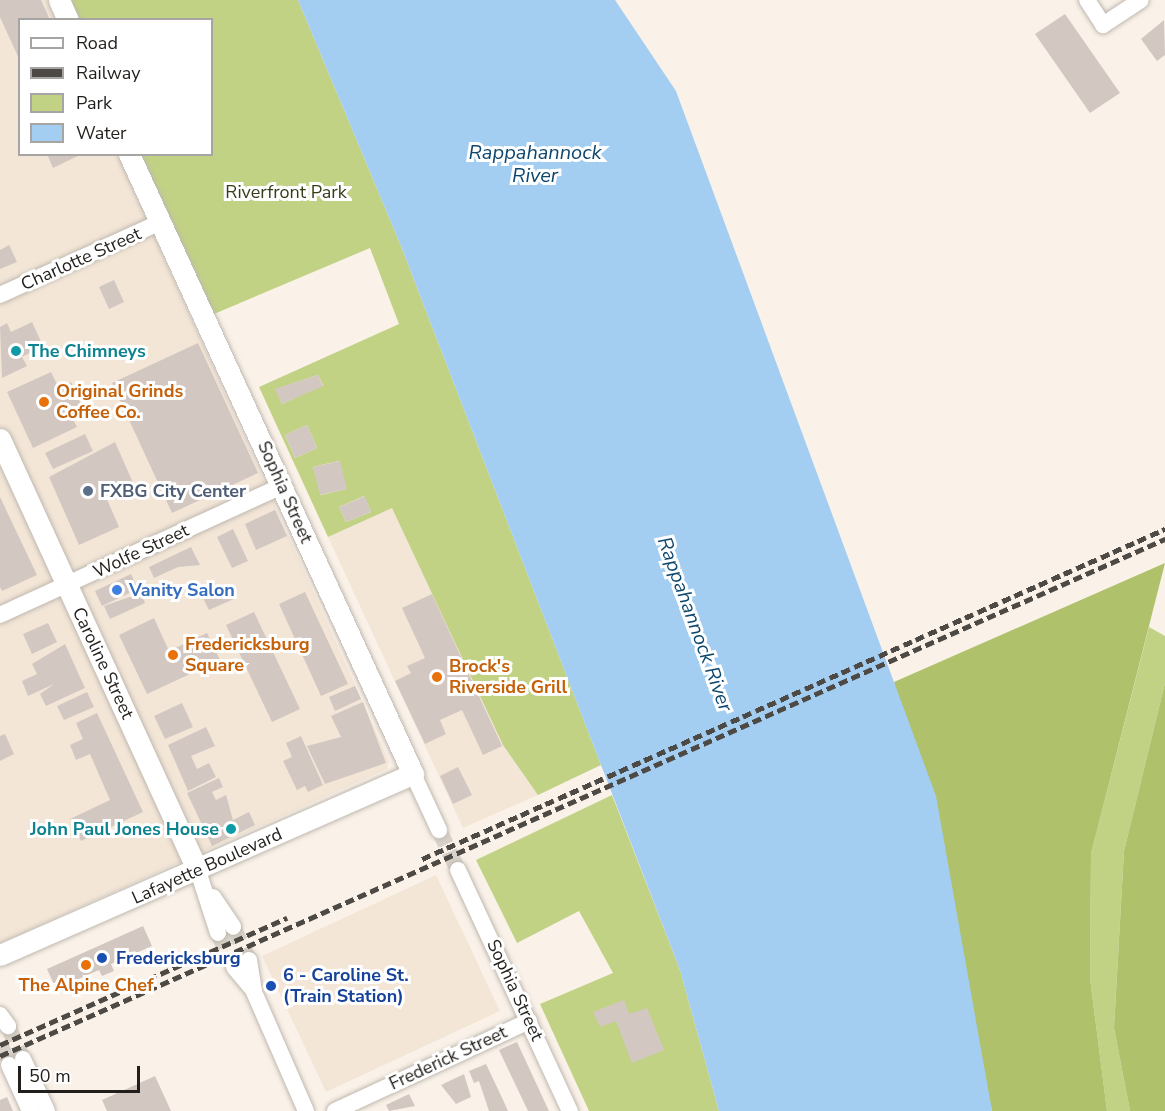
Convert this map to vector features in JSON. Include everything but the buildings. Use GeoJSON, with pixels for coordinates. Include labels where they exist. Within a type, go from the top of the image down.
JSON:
{"type":"FeatureCollection","features":[{"type":"Feature","properties":{"kind":"main road"},"geometry":{"type":"LineString","coordinates":[[59,0],[67,18]]}},
{"type":"Feature","properties":{"kind":"main road","name":"Sophia Street"},"geometry":{"type":"LineString","coordinates":[[130,156],[413,774]]}},
{"type":"Feature","properties":{"kind":"main road","name":"Caroline Street"},"geometry":{"type":"LineString","coordinates":[[0,439],[201,879]]}},
{"type":"Feature","properties":{"kind":"main road","name":"Lafayette Boulevard"},"geometry":{"type":"LineString","coordinates":[[0,955],[201,879],[413,774]]}},
{"type":"Feature","properties":{"kind":"street"},"geometry":{"type":"LineString","coordinates":[[1087,0],[1103,25],[1141,0]]}},
{"type":"Feature","properties":{"kind":"street","name":"Charlotte Street"},"geometry":{"type":"LineString","coordinates":[[0,295],[161,222]]}},
{"type":"Feature","properties":{"kind":"street","name":"Wolfe Street"},"geometry":{"type":"LineString","coordinates":[[0,615],[282,486]]}},
{"type":"Feature","properties":{"kind":"street","name":"Sophia Street"},"geometry":{"type":"LineString","coordinates":[[413,774],[439,830]]}},
{"type":"Feature","properties":{"kind":"street","name":"Sophia Street"},"geometry":{"type":"LineString","coordinates":[[458,870],[570,1111]]}},
{"type":"Feature","properties":{"kind":"street","name":"Caroline Street"},"geometry":{"type":"LineString","coordinates":[[201,879],[226,930]]}},
{"type":"Feature","properties":{"kind":"street"},"geometry":{"type":"LineString","coordinates":[[241,963],[306,1111]]}},
{"type":"Feature","properties":{"kind":"street","name":"Frederick Street"},"geometry":{"type":"LineString","coordinates":[[335,1111],[529,1021]]}},
{"type":"Feature","properties":{"kind":"street"},"geometry":{"type":"LineString","coordinates":[[30,1111],[16,1062],[47,1111]]}},
{"type":"Feature","properties":{"kind":"shaded area"},"geometry":{"type":"Polygon","coordinates":[[[0,0],[49,0],[57,18],[18,18],[18,156],[118,156],[389,761],[387,769],[0,943],[0,0]]]}},
{"type":"Feature","properties":{"kind":"shaded area"},"geometry":{"type":"Polygon","coordinates":[[[392,507],[538,795],[463,828],[328,537],[392,507]]]}},
{"type":"Feature","properties":{"kind":"shaded area"},"geometry":{"type":"Polygon","coordinates":[[[436,875],[500,1011],[326,1092],[262,956],[436,875]]]}},
{"type":"Feature","properties":{"kind":"green space","name":"Riverfront Park"},"geometry":{"type":"Polygon","coordinates":[[[61,0],[298,0],[401,246],[601,765],[538,795],[503,745],[392,508],[328,537],[259,387],[399,324],[370,248],[214,314],[137,156],[213,156],[213,18],[70,18],[61,0]],[[318,375],[276,389],[282,404],[323,385],[318,375]],[[307,425],[285,435],[295,458],[317,448],[307,425]],[[339,461],[313,467],[321,495],[346,489],[339,461]],[[364,496],[339,507],[346,522],[371,512],[364,496]]]}},
{"type":"Feature","properties":{"kind":"green space"},"geometry":{"type":"Polygon","coordinates":[[[1165,563],[1091,854],[1090,978],[1107,1111],[992,1111],[894,682],[1165,563]]]}},
{"type":"Feature","properties":{"kind":"green space"},"geometry":{"type":"Polygon","coordinates":[[[1149,627],[1165,636],[1165,683],[1124,851],[1114,1028],[1130,1111],[1107,1111],[1090,978],[1091,854],[1149,627]]]}},
{"type":"Feature","properties":{"kind":"green space"},"geometry":{"type":"Polygon","coordinates":[[[1165,683],[1165,1111],[1130,1111],[1114,1028],[1124,851],[1165,683]]]}},
{"type":"Feature","properties":{"kind":"green space"},"geometry":{"type":"Polygon","coordinates":[[[612,795],[680,970],[719,1111],[589,1111],[540,1004],[613,973],[579,911],[517,943],[476,860],[612,795]]]}},
{"type":"Feature","properties":{"kind":"water","name":"Rappahannock River"},"geometry":{"type":"Polygon","coordinates":[[[298,0],[615,0],[676,91],[936,796],[992,1111],[719,1111],[680,970],[401,246],[298,0]]]}},
{"type":"Feature","properties":{"kind":"tunnel"},"geometry":{"type":"LineString","coordinates":[[439,830],[458,870]]}},
{"type":"Feature","properties":{"kind":"tunnel"},"geometry":{"type":"LineString","coordinates":[[233,927],[249,960]]}},
{"type":"Feature","properties":{"kind":"tunnel"},"geometry":{"type":"LineString","coordinates":[[218,933],[234,967]]}},
{"type":"Feature","properties":{"kind":"tunnel"},"geometry":{"type":"LineString","coordinates":[[8,1026],[23,1059]]}},
{"type":"Feature","properties":{"kind":"tunnel"},"geometry":{"type":"LineString","coordinates":[[0,1044],[9,1065]]}},
{"type":"Feature","properties":{"kind":"railway"},"geometry":{"type":"LineString","coordinates":[[422,859],[1165,529]]}},
{"type":"Feature","properties":{"kind":"railway"},"geometry":{"type":"LineString","coordinates":[[0,1056],[1165,539]]}},
{"type":"Feature","properties":{"kind":"railway"},"geometry":{"type":"LineString","coordinates":[[0,1045],[287,918]]}},
{"type":"Feature","properties":{"kind":"place","name":"The Chimneys"},"geometry":{"type":"Point","coordinates":[16,351]}},
{"type":"Feature","properties":{"kind":"place","name":"Original Grinds Coffee Co."},"geometry":{"type":"Point","coordinates":[44,402]}},
{"type":"Feature","properties":{"kind":"place","name":"FXBG City Center"},"geometry":{"type":"Point","coordinates":[88,491]}},
{"type":"Feature","properties":{"kind":"place","name":"Vanity Salon"},"geometry":{"type":"Point","coordinates":[117,590]}},
{"type":"Feature","properties":{"kind":"place","name":"Fredericksburg Square"},"geometry":{"type":"Point","coordinates":[173,655]}},
{"type":"Feature","properties":{"kind":"place","name":"Brock's Riverside Grill"},"geometry":{"type":"Point","coordinates":[437,677]}},
{"type":"Feature","properties":{"kind":"place","name":"John Paul Jones House"},"geometry":{"type":"Point","coordinates":[231,829]}},
{"type":"Feature","properties":{"kind":"place","name":"Fredericksburg"},"geometry":{"type":"Point","coordinates":[102,958]}},
{"type":"Feature","properties":{"kind":"place","name":"The Alpine Chef"},"geometry":{"type":"Point","coordinates":[86,965]}},
{"type":"Feature","properties":{"kind":"place","name":"6 - Caroline St. (Train Station)"},"geometry":{"type":"Point","coordinates":[271,986]}}]}
